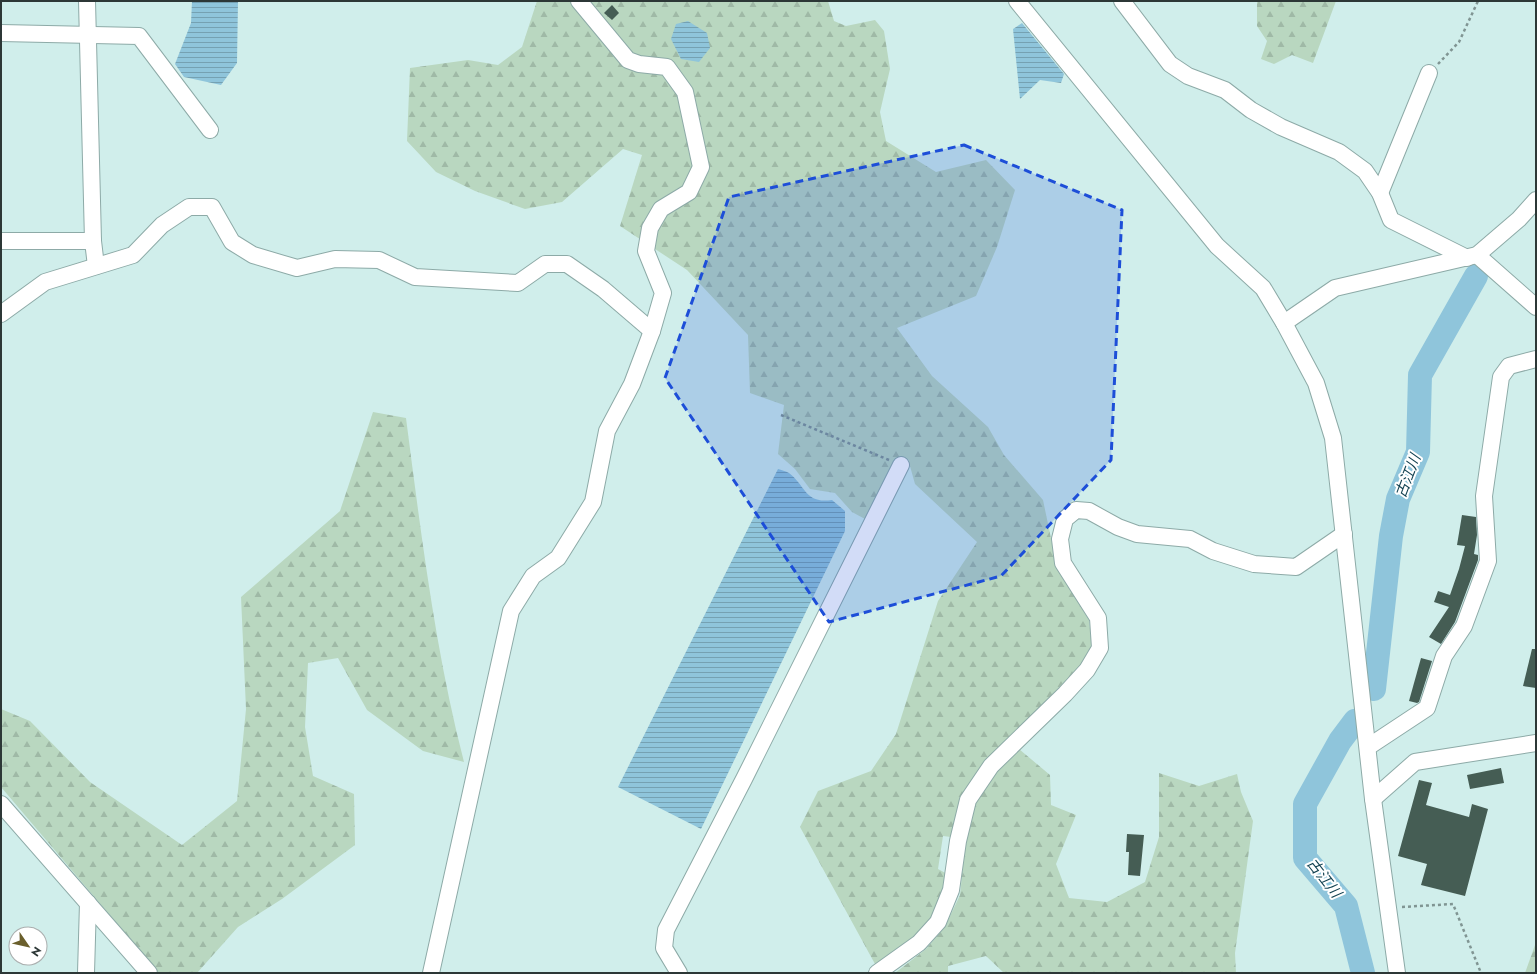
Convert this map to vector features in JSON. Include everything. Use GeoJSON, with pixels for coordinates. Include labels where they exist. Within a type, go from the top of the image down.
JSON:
{"type":"FeatureCollection","features":[{"type":"Feature","properties":{"kind":"street"},"geometry":{"type":"LineString","coordinates":[[87,1],[93,241],[96,266]]}},
{"type":"Feature","properties":{"kind":"street"},"geometry":{"type":"LineString","coordinates":[[431,973],[511,611],[533,576],[558,558],[593,502],[607,432],[632,384],[652,331],[663,293],[646,251],[650,228],[661,209],[689,192],[701,167],[685,92],[666,67],[639,64],[628,60],[579,1]]}},
{"type":"Feature","properties":{"kind":"street"},"geometry":{"type":"LineString","coordinates":[[1018,1],[1217,246],[1264,288],[1316,383],[1333,438],[1373,799],[1396,973]]}},
{"type":"Feature","properties":{"kind":"street"},"geometry":{"type":"LineString","coordinates":[[1122,1],[1170,64],[1188,76],[1225,90],[1251,110],[1281,127],[1339,152],[1365,171],[1380,194],[1390,220],[1472,256],[1536,307]]}},
{"type":"Feature","properties":{"kind":"street"},"geometry":{"type":"LineString","coordinates":[[1,33],[139,36],[210,130]]}},
{"type":"Feature","properties":{"kind":"street"},"geometry":{"type":"LineString","coordinates":[[1380,194],[1428,73]]}},
{"type":"Feature","properties":{"kind":"street"},"geometry":{"type":"LineString","coordinates":[[1284,323],[1335,288],[1472,256],[1519,219],[1536,200]]}},
{"type":"Feature","properties":{"kind":"street"},"geometry":{"type":"LineString","coordinates":[[1,314],[45,282],[133,255],[162,225],[189,207],[212,207],[232,242],[253,255],[297,268],[335,259],[379,260],[415,277],[518,283],[545,264],[567,264],[604,289],[652,331]]}},
{"type":"Feature","properties":{"kind":"street"},"geometry":{"type":"LineString","coordinates":[[1,241],[93,241]]}},
{"type":"Feature","properties":{"kind":"street"},"geometry":{"type":"LineString","coordinates":[[1368,747],[1427,708],[1444,656],[1464,626],[1488,561],[1484,496],[1501,377],[1509,366],[1536,359]]}},
{"type":"Feature","properties":{"kind":"street"},"geometry":{"type":"LineString","coordinates":[[679,973],[664,948],[666,930],[748,772],[901,465]]}},
{"type":"Feature","properties":{"kind":"street"},"geometry":{"type":"LineString","coordinates":[[876,973],[919,943],[938,922],[952,890],[958,841],[964,813],[968,800],[975,788],[991,766],[1065,694],[1087,670],[1100,648],[1098,618],[1063,563],[1060,539],[1065,519],[1076,510],[1089,511],[1118,527],[1137,534],[1190,539],[1213,551],[1254,564],[1296,567],[1344,534]]}},
{"type":"Feature","properties":{"kind":"street"},"geometry":{"type":"LineString","coordinates":[[1373,799],[1415,762],[1536,743]]}},
{"type":"Feature","properties":{"kind":"street"},"geometry":{"type":"LineString","coordinates":[[1,804],[150,973]]}},
{"type":"Feature","properties":{"kind":"street"},"geometry":{"type":"LineString","coordinates":[[86,973],[88,903]]}},
{"type":"Feature","properties":{"kind":"path"},"geometry":{"type":"LineString","coordinates":[[1428,73],[1459,42],[1478,1]]}},
{"type":"Feature","properties":{"kind":"path"},"geometry":{"type":"LineString","coordinates":[[781,415],[901,465]]}},
{"type":"Feature","properties":{"kind":"path"},"geometry":{"type":"LineString","coordinates":[[1388,908],[1453,904],[1481,973]]}},
{"type":"Feature","properties":{"kind":"highlighted area"},"geometry":{"type":"Polygon","coordinates":[[[964,145],[1122,210],[1111,460],[1001,576],[829,622],[665,378],[729,197],[964,145]]]}},
{"type":"Feature","properties":{"kind":"green space"},"geometry":{"type":"Polygon","coordinates":[[[537,1],[828,1],[834,21],[846,26],[875,20],[884,31],[890,69],[880,112],[886,141],[936,172],[986,160],[1015,190],[997,247],[976,296],[897,328],[932,376],[988,427],[1004,455],[1043,500],[1057,567],[1089,620],[1092,646],[1082,664],[989,759],[960,797],[951,837],[943,836],[938,869],[949,875],[933,918],[911,939],[875,964],[800,827],[818,791],[871,771],[896,734],[938,601],[977,542],[915,484],[908,459],[897,459],[865,519],[852,512],[835,493],[810,489],[795,469],[778,454],[784,405],[750,393],[748,335],[687,270],[620,226],[642,155],[623,149],[562,202],[525,209],[475,191],[436,172],[407,141],[410,68],[468,60],[498,65],[522,47],[537,1]]]}},
{"type":"Feature","properties":{"kind":"green space"},"geometry":{"type":"Polygon","coordinates":[[[1257,1],[1336,1],[1313,63],[1292,55],[1274,64],[1261,59],[1267,41],[1257,26],[1257,1]]]}},
{"type":"Feature","properties":{"kind":"green space"},"geometry":{"type":"Polygon","coordinates":[[[373,412],[406,418],[423,548],[437,634],[464,762],[423,751],[367,710],[338,658],[308,663],[305,727],[313,776],[354,794],[355,845],[282,899],[238,927],[197,973],[159,973],[1,787],[1,709],[30,721],[90,782],[182,845],[237,801],[246,709],[241,597],[340,511],[373,412]]]}},
{"type":"Feature","properties":{"kind":"green space"},"geometry":{"type":"Polygon","coordinates":[[[1019,749],[1050,775],[1051,805],[1076,815],[1056,864],[1069,898],[1107,902],[1145,882],[1159,837],[1159,773],[1199,786],[1237,774],[1241,792],[1253,821],[1235,953],[1236,973],[1004,973],[986,956],[948,966],[948,973],[895,973],[926,949],[945,927],[960,895],[965,847],[976,802],[994,773],[1019,749]]]}},
{"type":"Feature","properties":{"kind":"green space"},"geometry":{"type":"Polygon","coordinates":[[[1536,943],[1536,973],[1525,973],[1535,945],[1536,943]]]}},
{"type":"Feature","properties":{"kind":"water"},"geometry":{"type":"Polygon","coordinates":[[[192,1],[238,1],[237,63],[221,85],[184,77],[175,64],[191,23],[192,1]]]}},
{"type":"Feature","properties":{"kind":"water"},"geometry":{"type":"Polygon","coordinates":[[[688,21],[707,33],[710,48],[699,62],[681,59],[671,39],[676,24],[688,21]]]}},
{"type":"Feature","properties":{"kind":"water"},"geometry":{"type":"Polygon","coordinates":[[[1022,23],[1064,74],[1061,83],[1040,80],[1020,99],[1013,29],[1022,23]]]}},
{"type":"Feature","properties":{"kind":"water"},"geometry":{"type":"Polygon","coordinates":[[[778,469],[789,473],[795,478],[811,497],[823,501],[832,500],[845,511],[845,531],[701,829],[618,787],[778,469]]]}},
{"type":"Feature","properties":{"kind":"building"},"geometry":{"type":"Polygon","coordinates":[[[612,5],[619,13],[612,20],[604,13],[612,5]]]}},
{"type":"Feature","properties":{"kind":"building"},"geometry":{"type":"Polygon","coordinates":[[[1462,515],[1476,517],[1477,535],[1474,554],[1478,555],[1478,560],[1455,622],[1441,644],[1429,637],[1449,607],[1434,602],[1438,591],[1450,595],[1459,569],[1465,546],[1457,545],[1462,515]]]}},
{"type":"Feature","properties":{"kind":"building"},"geometry":{"type":"Polygon","coordinates":[[[1532,649],[1536,649],[1536,688],[1523,686],[1532,649]]]}},
{"type":"Feature","properties":{"kind":"building"},"geometry":{"type":"Polygon","coordinates":[[[1421,658],[1432,661],[1419,702],[1417,703],[1409,701],[1421,658]]]}},
{"type":"Feature","properties":{"kind":"building"},"geometry":{"type":"Polygon","coordinates":[[[1501,768],[1504,783],[1470,789],[1467,775],[1501,768]]]}},
{"type":"Feature","properties":{"kind":"building"},"geometry":{"type":"Polygon","coordinates":[[[1419,780],[1432,783],[1426,805],[1469,817],[1472,804],[1488,809],[1465,896],[1421,885],[1427,864],[1398,856],[1419,780]]]}},
{"type":"Feature","properties":{"kind":"building"},"geometry":{"type":"Polygon","coordinates":[[[1127,834],[1144,835],[1140,876],[1128,875],[1129,852],[1126,852],[1127,834]]]}},
{"type":"Feature","properties":{"kind":"waterway","name":"古江川"},"geometry":{"type":"LineString","coordinates":[[1374,689],[1391,536],[1398,499],[1418,452],[1420,375],[1476,276]]}},
{"type":"Feature","properties":{"kind":"waterway","name":"古江川"},"geometry":{"type":"LineString","coordinates":[[1355,721],[1340,741],[1305,804],[1305,858],[1346,906],[1363,973]]}}]}
